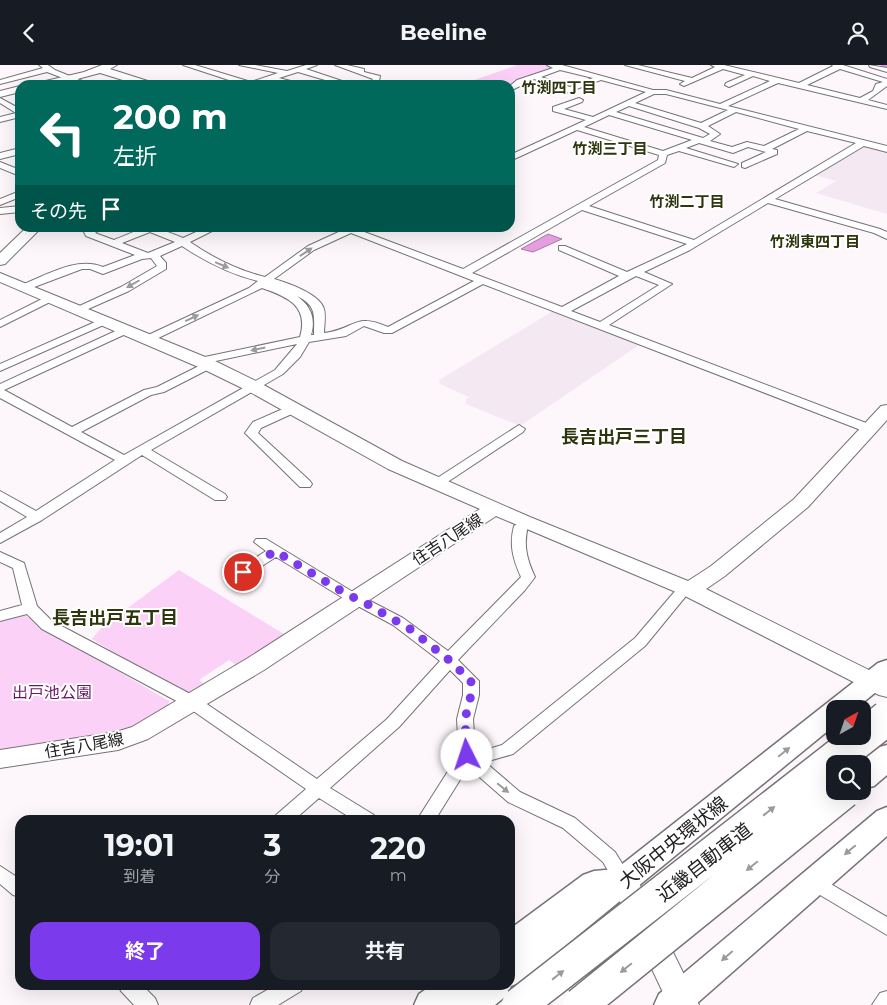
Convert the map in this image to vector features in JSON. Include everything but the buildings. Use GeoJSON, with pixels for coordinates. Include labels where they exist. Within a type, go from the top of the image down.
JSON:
{"type":"FeatureCollection","features":[{"type":"Feature","properties":{"kind":"highway","name":"近畿自動車道"},"geometry":{"type":"LineString","coordinates":[[519,1005],[887,718]]}},
{"type":"Feature","properties":{"kind":"highway"},"geometry":{"type":"LineString","coordinates":[[871,770],[887,757]]}},
{"type":"Feature","properties":{"kind":"highway","name":"近畿自動車道"},"geometry":{"type":"LineString","coordinates":[[580,1005],[833,800]]}},
{"type":"Feature","properties":{"kind":"main road","name":"大阪中央環状線"},"geometry":{"type":"LineString","coordinates":[[851,700],[882,680]]}},
{"type":"Feature","properties":{"kind":"main road","name":"大阪中央環状線"},"geometry":{"type":"LineString","coordinates":[[515,968],[826,718]]}},
{"type":"Feature","properties":{"kind":"main road"},"geometry":{"type":"LineString","coordinates":[[678,1003],[812,881],[887,819]]}},
{"type":"Feature","properties":{"kind":"main road"},"geometry":{"type":"LineString","coordinates":[[515,943],[594,884],[624,881]]}},
{"type":"Feature","properties":{"kind":"main road"},"geometry":{"type":"LineString","coordinates":[[431,1005],[451,990]]}},
{"type":"Feature","properties":{"kind":"main road"},"geometry":{"type":"LineString","coordinates":[[471,1005],[489,990]]}},
{"type":"Feature","properties":{"kind":"street"},"geometry":{"type":"LineString","coordinates":[[62,80],[112,65]]}},
{"type":"Feature","properties":{"kind":"street"},"geometry":{"type":"LineString","coordinates":[[123,80],[134,65]]}},
{"type":"Feature","properties":{"kind":"street"},"geometry":{"type":"LineString","coordinates":[[187,65],[239,80]]}},
{"type":"Feature","properties":{"kind":"street"},"geometry":{"type":"LineString","coordinates":[[243,65],[291,73]]}},
{"type":"Feature","properties":{"kind":"street"},"geometry":{"type":"LineString","coordinates":[[268,80],[313,65]]}},
{"type":"Feature","properties":{"kind":"street"},"geometry":{"type":"LineString","coordinates":[[338,65],[361,71],[357,73],[377,78],[375,80]]}},
{"type":"Feature","properties":{"kind":"street"},"geometry":{"type":"LineString","coordinates":[[629,65],[691,80]]}},
{"type":"Feature","properties":{"kind":"street"},"geometry":{"type":"LineString","coordinates":[[800,85],[841,67],[856,65]]}},
{"type":"Feature","properties":{"kind":"street"},"geometry":{"type":"LineString","coordinates":[[873,65],[887,71]]}},
{"type":"Feature","properties":{"kind":"street"},"geometry":{"type":"LineString","coordinates":[[515,86],[557,66],[653,92],[666,92],[807,127],[887,149]]}},
{"type":"Feature","properties":{"kind":"street"},"geometry":{"type":"LineString","coordinates":[[666,92],[718,66],[887,107]]}},
{"type":"Feature","properties":{"kind":"street"},"geometry":{"type":"LineString","coordinates":[[0,82],[46,67],[75,80]]}},
{"type":"Feature","properties":{"kind":"street"},"geometry":{"type":"LineString","coordinates":[[534,77],[553,83],[567,91],[639,67]]}},
{"type":"Feature","properties":{"kind":"street"},"geometry":{"type":"LineString","coordinates":[[841,67],[887,82]]}},
{"type":"Feature","properties":{"kind":"street"},"geometry":{"type":"LineString","coordinates":[[102,69],[120,80]]}},
{"type":"Feature","properties":{"kind":"street"},"geometry":{"type":"LineString","coordinates":[[300,70],[333,80]]}},
{"type":"Feature","properties":{"kind":"street"},"geometry":{"type":"LineString","coordinates":[[553,83],[580,73]]}},
{"type":"Feature","properties":{"kind":"street"},"geometry":{"type":"LineString","coordinates":[[729,85],[752,74]]}},
{"type":"Feature","properties":{"kind":"street"},"geometry":{"type":"LineString","coordinates":[[272,79],[277,80]]}},
{"type":"Feature","properties":{"kind":"street"},"geometry":{"type":"LineString","coordinates":[[720,106],[777,80]]}},
{"type":"Feature","properties":{"kind":"street"},"geometry":{"type":"LineString","coordinates":[[862,100],[876,93],[879,86],[887,82]]}},
{"type":"Feature","properties":{"kind":"street"},"geometry":{"type":"LineString","coordinates":[[0,94],[15,90]]}},
{"type":"Feature","properties":{"kind":"street"},"geometry":{"type":"LineString","coordinates":[[515,155],[653,92]]}},
{"type":"Feature","properties":{"kind":"street"},"geometry":{"type":"LineString","coordinates":[[0,100],[15,110]]}},
{"type":"Feature","properties":{"kind":"street"},"geometry":{"type":"LineString","coordinates":[[579,100],[556,109],[592,119]]}},
{"type":"Feature","properties":{"kind":"street"},"geometry":{"type":"LineString","coordinates":[[575,127],[663,154],[681,149],[716,134],[702,126],[627,103]]}},
{"type":"Feature","properties":{"kind":"street"},"geometry":{"type":"LineString","coordinates":[[702,126],[735,110]]}},
{"type":"Feature","properties":{"kind":"street"},"geometry":{"type":"LineString","coordinates":[[607,112],[733,150],[747,143],[774,152],[745,165]]}},
{"type":"Feature","properties":{"kind":"street"},"geometry":{"type":"LineString","coordinates":[[0,120],[15,115]]}},
{"type":"Feature","properties":{"kind":"street"},"geometry":{"type":"LineString","coordinates":[[649,125],[670,117]]}},
{"type":"Feature","properties":{"kind":"street"},"geometry":{"type":"LineString","coordinates":[[765,149],[807,127]]}},
{"type":"Feature","properties":{"kind":"street"},"geometry":{"type":"LineString","coordinates":[[563,311],[631,274],[694,243],[864,142]]}},
{"type":"Feature","properties":{"kind":"street"},"geometry":{"type":"LineString","coordinates":[[681,149],[734,164]]}},
{"type":"Feature","properties":{"kind":"street"},"geometry":{"type":"LineString","coordinates":[[0,156],[15,152]]}},
{"type":"Feature","properties":{"kind":"street"},"geometry":{"type":"LineString","coordinates":[[464,273],[662,161],[663,154]]}},
{"type":"Feature","properties":{"kind":"street"},"geometry":{"type":"LineString","coordinates":[[0,165],[15,171]]}},
{"type":"Feature","properties":{"kind":"street"},"geometry":{"type":"LineString","coordinates":[[0,202],[15,196]]}},
{"type":"Feature","properties":{"kind":"street"},"geometry":{"type":"LineString","coordinates":[[767,199],[877,231],[887,236]]}},
{"type":"Feature","properties":{"kind":"street"},"geometry":{"type":"LineString","coordinates":[[580,206],[694,243]]}},
{"type":"Feature","properties":{"kind":"street"},"geometry":{"type":"LineString","coordinates":[[0,211],[15,210]]}},
{"type":"Feature","properties":{"kind":"street"},"geometry":{"type":"LineString","coordinates":[[0,261],[30,232]]}},
{"type":"Feature","properties":{"kind":"street"},"geometry":{"type":"LineString","coordinates":[[79,310],[124,289],[162,267],[162,263],[151,255],[89,234],[90,232]]}},
{"type":"Feature","properties":{"kind":"street"},"geometry":{"type":"LineString","coordinates":[[114,243],[139,232]]}},
{"type":"Feature","properties":{"kind":"street"},"geometry":{"type":"LineString","coordinates":[[0,539],[124,460],[279,372],[298,353],[306,340],[309,319],[306,310],[291,296],[208,259],[183,242],[158,232]]}},
{"type":"Feature","properties":{"kind":"street"},"geometry":{"type":"LineString","coordinates":[[25,287],[81,266],[90,266],[103,271],[140,257],[151,255],[205,232]]}},
{"type":"Feature","properties":{"kind":"street"},"geometry":{"type":"LineString","coordinates":[[148,339],[253,290],[310,248],[341,232]]}},
{"type":"Feature","properties":{"kind":"street"},"geometry":{"type":"LineString","coordinates":[[359,232],[481,281],[870,429]]}},
{"type":"Feature","properties":{"kind":"street"},"geometry":{"type":"LineString","coordinates":[[562,248],[631,274],[667,284],[600,326]]}},
{"type":"Feature","properties":{"kind":"street"},"geometry":{"type":"LineString","coordinates":[[0,277],[204,363],[254,387],[395,465],[494,509]]}},
{"type":"Feature","properties":{"kind":"street"},"geometry":{"type":"LineString","coordinates":[[71,432],[148,392],[160,390],[204,363],[306,340],[342,334],[362,323],[370,323],[388,331],[481,281]]}},
{"type":"Feature","properties":{"kind":"street"},"geometry":{"type":"LineString","coordinates":[[263,282],[290,288],[310,298],[319,309],[319,338]]}},
{"type":"Feature","properties":{"kind":"street"},"geometry":{"type":"LineString","coordinates":[[0,324],[50,298]]}},
{"type":"Feature","properties":{"kind":"street"},"geometry":{"type":"LineString","coordinates":[[0,368],[104,321]]}},
{"type":"Feature","properties":{"kind":"street"},"geometry":{"type":"LineString","coordinates":[[0,388],[126,330]]}},
{"type":"Feature","properties":{"kind":"street"},"geometry":{"type":"LineString","coordinates":[[0,393],[124,460]]}},
{"type":"Feature","properties":{"kind":"street"},"geometry":{"type":"LineString","coordinates":[[292,409],[257,425],[251,433],[305,484]]}},
{"type":"Feature","properties":{"kind":"street"},"geometry":{"type":"LineString","coordinates":[[467,755],[485,756],[508,750],[640,642],[681,593],[718,571],[801,503],[887,410]]}},
{"type":"Feature","properties":{"kind":"street"},"geometry":{"type":"LineString","coordinates":[[435,484],[519,429]]}},
{"type":"Feature","properties":{"kind":"street"},"geometry":{"type":"LineString","coordinates":[[143,450],[220,497]]}},
{"type":"Feature","properties":{"kind":"street"},"geometry":{"type":"LineString","coordinates":[[0,495],[37,517]]}},
{"type":"Feature","properties":{"kind":"street","name":"住吉八尾線"},"geometry":{"type":"LineString","coordinates":[[0,759],[118,741],[140,733],[256,664],[494,509],[690,589],[882,680]]}},
{"type":"Feature","properties":{"kind":"street"},"geometry":{"type":"LineString","coordinates":[[288,815],[393,723],[449,660],[520,587],[528,577],[521,563],[516,541],[521,526]]}},
{"type":"Feature","properties":{"kind":"street"},"geometry":{"type":"LineString","coordinates":[[261,542],[410,629],[449,660],[471,681],[472,687],[465,719],[467,755],[429,815]]}},
{"type":"Feature","properties":{"kind":"street"},"geometry":{"type":"LineString","coordinates":[[243,572],[275,551]]}},
{"type":"Feature","properties":{"kind":"street"},"geometry":{"type":"LineString","coordinates":[[0,556],[18,567],[30,609],[47,625],[192,702],[317,789],[360,815]]}},
{"type":"Feature","properties":{"kind":"street"},"geometry":{"type":"LineString","coordinates":[[0,616],[30,609]]}},
{"type":"Feature","properties":{"kind":"street"},"geometry":{"type":"LineString","coordinates":[[467,755],[514,797],[569,823],[609,857],[624,881],[678,1003]]}},
{"type":"Feature","properties":{"kind":"street"},"geometry":{"type":"LineString","coordinates":[[0,875],[15,886]]}},
{"type":"Feature","properties":{"kind":"street"},"geometry":{"type":"LineString","coordinates":[[812,881],[887,927]]}},
{"type":"Feature","properties":{"kind":"street"},"geometry":{"type":"LineString","coordinates":[[133,990],[148,1005]]}},
{"type":"Feature","properties":{"kind":"street"},"geometry":{"type":"LineString","coordinates":[[260,1005],[286,990]]}},
{"type":"Feature","properties":{"kind":"street"},"geometry":{"type":"LineString","coordinates":[[882,1005],[887,1000]]}},
{"type":"Feature","properties":{"kind":"shaded area"},"geometry":{"type":"Polygon","coordinates":[[[866,146],[887,152],[887,214],[816,193],[836,181],[815,175],[866,146]]]}},
{"type":"Feature","properties":{"kind":"shaded area"},"geometry":{"type":"Polygon","coordinates":[[[548,234],[562,239],[533,252],[521,249],[548,234]]]}},
{"type":"Feature","properties":{"kind":"shaded area"},"geometry":{"type":"Polygon","coordinates":[[[553,311],[639,345],[520,426],[466,404],[466,399],[469,397],[440,384],[439,380],[553,311]]]}},
{"type":"Feature","properties":{"kind":"green space"},"geometry":{"type":"Polygon","coordinates":[[[517,65],[547,65],[556,68],[515,86],[515,80],[474,80],[517,65]]]}},
{"type":"Feature","properties":{"kind":"green space"},"geometry":{"type":"Polygon","coordinates":[[[179,570],[287,636],[239,667],[229,660],[199,680],[208,687],[197,694],[182,695],[92,639],[102,627],[179,570]]]}},
{"type":"Feature","properties":{"kind":"green space","name":"出戸池公園"},"geometry":{"type":"Polygon","coordinates":[[[25,615],[169,701],[168,710],[120,734],[0,752],[0,622],[25,615]]]}},
{"type":"Feature","properties":{"kind":"district","name":"竹渕四丁目"},"geometry":{"type":"Point","coordinates":[559,88]}},
{"type":"Feature","properties":{"kind":"district","name":"竹渕三丁目"},"geometry":{"type":"Point","coordinates":[610,149]}},
{"type":"Feature","properties":{"kind":"district","name":"竹渕二丁目"},"geometry":{"type":"Point","coordinates":[687,202]}},
{"type":"Feature","properties":{"kind":"district","name":"竹渕東四丁目"},"geometry":{"type":"Point","coordinates":[815,242]}},
{"type":"Feature","properties":{"kind":"district","name":"長吉出戸三丁目"},"geometry":{"type":"Point","coordinates":[624,437]}},
{"type":"Feature","properties":{"kind":"district","name":"長吉出戸五丁目"},"geometry":{"type":"Point","coordinates":[115,618]}},
{"type":"Feature","properties":{"kind":"route"},"geometry":{"type":"LineString","coordinates":[[243,572],[275,551],[348,595],[410,629],[449,660],[471,681],[471,695],[465,719],[467,755]]}}]}
